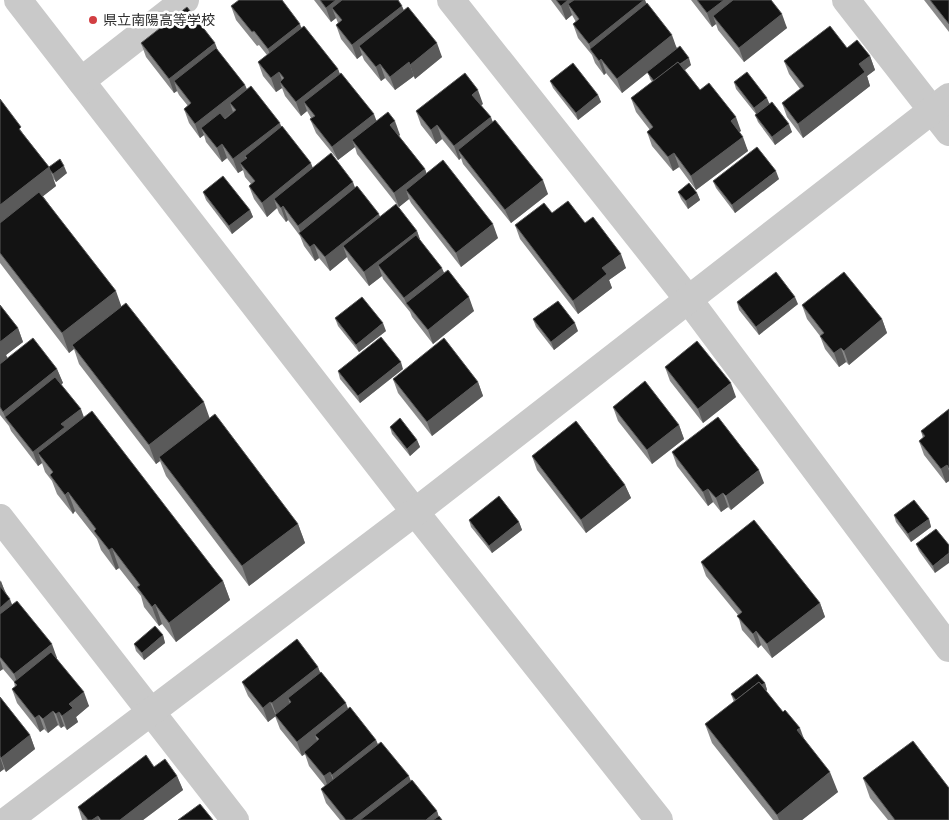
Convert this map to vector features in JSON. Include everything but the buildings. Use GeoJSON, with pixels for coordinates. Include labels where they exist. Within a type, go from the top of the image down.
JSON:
{"type":"FeatureCollection","features":[{"type":"Feature","properties":{"kind":"street"},"geometry":{"type":"LineString","coordinates":[[18,0],[416,512],[659,820]]}},
{"type":"Feature","properties":{"kind":"street"},"geometry":{"type":"LineString","coordinates":[[81,81],[185,0]]}},
{"type":"Feature","properties":{"kind":"street"},"geometry":{"type":"LineString","coordinates":[[451,0],[688,299],[949,648]]}},
{"type":"Feature","properties":{"kind":"street"},"geometry":{"type":"LineString","coordinates":[[846,0],[941,103],[949,132]]}},
{"type":"Feature","properties":{"kind":"street"},"geometry":{"type":"LineString","coordinates":[[8,820],[416,512],[941,103]]}},
{"type":"Feature","properties":{"kind":"street"},"geometry":{"type":"LineString","coordinates":[[0,518],[235,820]]}},
{"type":"Feature","properties":{"kind":"place","name":"県立南陽高等学校"},"geometry":{"type":"Point","coordinates":[93,20]}}]}
